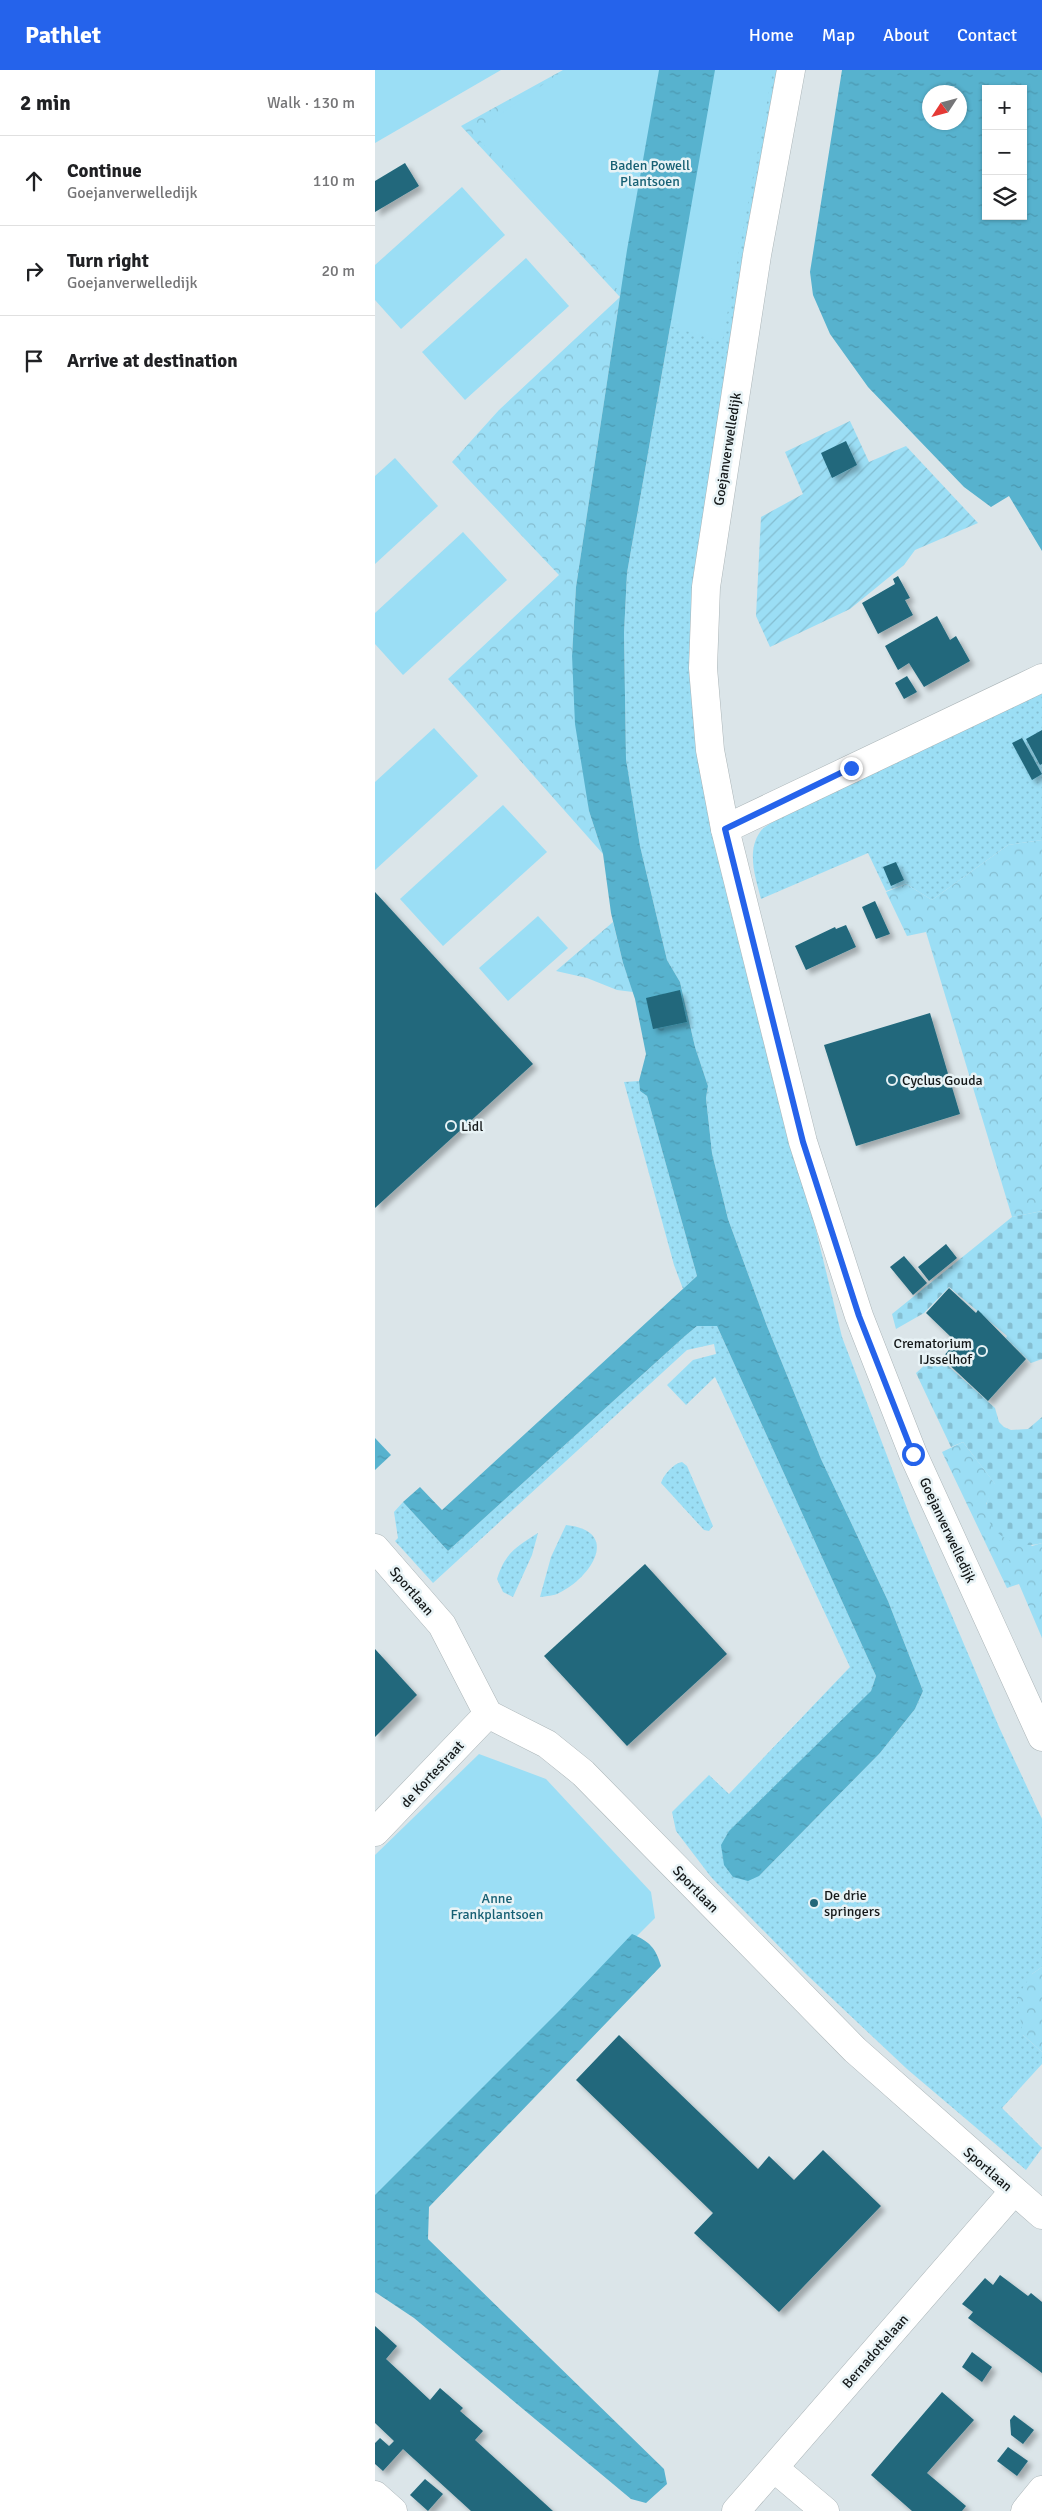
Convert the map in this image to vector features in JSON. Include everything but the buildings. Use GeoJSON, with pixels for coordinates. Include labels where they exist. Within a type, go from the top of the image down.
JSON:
{"type":"FeatureCollection","features":[{"type":"Feature","properties":{"kind":"street","name":"Goejanverwelledijk"},"geometry":{"type":"LineString","coordinates":[[791,70],[757,255],[706,587],[703,668],[710,750],[725,829],[803,1142],[859,1316],[913,1454],[1042,1737]]}},
{"type":"Feature","properties":{"kind":"street"},"geometry":{"type":"LineString","coordinates":[[725,829],[1042,678]]}},
{"type":"Feature","properties":{"kind":"street","name":"Sportlaan"},"geometry":{"type":"LineString","coordinates":[[375,1548],[442,1625],[488,1714],[547,1744],[583,1772],[855,2050],[1042,2215]]}},
{"type":"Feature","properties":{"kind":"street","name":"de Kortestraat"},"geometry":{"type":"LineString","coordinates":[[375,1832],[488,1714]]}},
{"type":"Feature","properties":{"kind":"street","name":"Bernadottelaan"},"geometry":{"type":"LineString","coordinates":[[736,2511],[1014,2191]]}},
{"type":"Feature","properties":{"kind":"street"},"geometry":{"type":"LineString","coordinates":[[774,2468],[825,2511]]}},
{"type":"Feature","properties":{"kind":"street"},"geometry":{"type":"LineString","coordinates":[[1025,2511],[1042,2490]]}},
{"type":"Feature","properties":{"kind":"street"},"geometry":{"type":"LineString","coordinates":[[375,2495],[393,2511]]}},
{"type":"Feature","properties":{"kind":"green space"},"geometry":{"type":"Polygon","coordinates":[[[375,70],[501,70],[375,143],[375,70]]]}},
{"type":"Feature","properties":{"kind":"green space"},"geometry":{"type":"Polygon","coordinates":[[[563,70],[659,70],[620,297],[461,126],[563,70]]]}},
{"type":"Feature","properties":{"kind":"green space","name":"Baden Powell Plantsoen"},"geometry":{"type":"Polygon","coordinates":[[[564,70],[773,70],[722,342],[644,318],[473,133],[564,70]]]}},
{"type":"Feature","properties":{"kind":"green space"},"geometry":{"type":"Polygon","coordinates":[[[715,70],[785,70],[696,626],[793,1136],[842,1337],[911,1519],[999,1727],[1042,1819],[1042,1967],[1032,1974],[1023,2035],[1042,2052],[1042,2064],[1002,2108],[1042,2148],[1026,2170],[907,2069],[805,1973],[711,1877],[676,1831],[672,1812],[709,1775],[729,1794],[850,1667],[715,1377],[686,1405],[667,1385],[693,1360],[716,1354],[714,1344],[687,1350],[433,1583],[395,1541],[398,1538],[394,1512],[403,1502],[448,1551],[685,1336],[697,1326],[717,1326],[876,1676],[871,1691],[759,1876],[880,1753],[915,1709],[923,1691],[888,1601],[821,1459],[767,1326],[728,1219],[712,1153],[706,1098],[708,1086],[695,1047],[680,982],[667,960],[640,846],[626,759],[624,633],[627,573],[715,70]]]}},
{"type":"Feature","properties":{"kind":"green space"},"geometry":{"type":"Polygon","coordinates":[[[462,187],[505,235],[401,329],[375,300],[375,265],[462,187]]]}},
{"type":"Feature","properties":{"kind":"green space"},"geometry":{"type":"Polygon","coordinates":[[[526,258],[569,306],[465,400],[422,352],[526,258]]]}},
{"type":"Feature","properties":{"kind":"green space"},"geometry":{"type":"Polygon","coordinates":[[[620,297],[576,587],[572,656],[589,811],[603,854],[448,679],[559,575],[452,462],[499,410],[620,297]]]}},
{"type":"Feature","properties":{"kind":"green space"},"geometry":{"type":"Polygon","coordinates":[[[850,421],[869,462],[906,446],[978,523],[915,550],[904,565],[850,609],[770,647],[756,616],[761,517],[803,494],[785,452],[850,421]]]}},
{"type":"Feature","properties":{"kind":"green space"},"geometry":{"type":"Polygon","coordinates":[[[395,458],[438,506],[375,564],[375,476],[395,458]]]}},
{"type":"Feature","properties":{"kind":"green space"},"geometry":{"type":"Polygon","coordinates":[[[463,532],[507,580],[403,675],[375,644],[375,613],[463,532]]]}},
{"type":"Feature","properties":{"kind":"green space"},"geometry":{"type":"Polygon","coordinates":[[[1042,687],[1042,840],[1008,845],[932,900],[906,884],[886,891],[868,853],[761,899],[753,866],[753,857],[756,840],[765,827],[1042,687]]]}},
{"type":"Feature","properties":{"kind":"green space"},"geometry":{"type":"Polygon","coordinates":[[[434,728],[478,776],[375,870],[375,782],[434,728]]]}},
{"type":"Feature","properties":{"kind":"green space"},"geometry":{"type":"Polygon","coordinates":[[[503,805],[547,852],[443,946],[400,899],[503,805]]]}},
{"type":"Feature","properties":{"kind":"green space"},"geometry":{"type":"Polygon","coordinates":[[[1042,840],[1042,1211],[1012,1217],[926,932],[907,936],[886,892],[906,884],[932,900],[1008,845],[1042,840]]]}},
{"type":"Feature","properties":{"kind":"green space"},"geometry":{"type":"Polygon","coordinates":[[[538,916],[568,948],[508,1001],[479,968],[538,916]]]}},
{"type":"Feature","properties":{"kind":"green space"},"geometry":{"type":"Polygon","coordinates":[[[613,922],[623,963],[633,992],[617,990],[587,978],[556,971],[613,922]]]}},
{"type":"Feature","properties":{"kind":"green space"},"geometry":{"type":"Polygon","coordinates":[[[639,1081],[640,1091],[647,1096],[697,1276],[683,1289],[674,1265],[624,1082],[639,1081]]]}},
{"type":"Feature","properties":{"kind":"green space"},"geometry":{"type":"Polygon","coordinates":[[[1042,1211],[1042,1359],[1031,1363],[1006,1338],[1007,1336],[949,1287],[924,1313],[896,1329],[892,1314],[1012,1217],[1042,1211]]]}},
{"type":"Feature","properties":{"kind":"green space"},"geometry":{"type":"Polygon","coordinates":[[[936,1355],[995,1408],[999,1422],[1004,1427],[1011,1430],[1028,1429],[1042,1417],[1042,1543],[1023,1545],[1014,1542],[1005,1538],[991,1525],[987,1516],[986,1506],[995,1484],[963,1442],[951,1447],[916,1373],[936,1355]]]}},
{"type":"Feature","properties":{"kind":"green space"},"geometry":{"type":"Polygon","coordinates":[[[963,1442],[996,1485],[986,1504],[1032,1546],[1042,1543],[1042,1638],[1019,1584],[1007,1588],[942,1452],[963,1442]]]}},
{"type":"Feature","properties":{"kind":"green space"},"geometry":{"type":"Polygon","coordinates":[[[682,1462],[687,1466],[713,1526],[709,1531],[704,1530],[661,1483],[669,1470],[682,1462]]]}},
{"type":"Feature","properties":{"kind":"green space"},"geometry":{"type":"Polygon","coordinates":[[[566,1525],[583,1529],[593,1536],[597,1545],[595,1556],[590,1566],[571,1586],[557,1594],[540,1597],[551,1557],[566,1525]]]}},
{"type":"Feature","properties":{"kind":"green space"},"geometry":{"type":"Polygon","coordinates":[[[538,1533],[532,1555],[513,1597],[503,1592],[497,1579],[500,1570],[512,1552],[523,1542],[538,1533]]]}},
{"type":"Feature","properties":{"kind":"green space","name":"Anne Frankplantsoen"},"geometry":{"type":"Polygon","coordinates":[[[479,1754],[546,1779],[651,1892],[655,1918],[375,2198],[375,1855],[479,1754]]]}},
{"type":"Feature","properties":{"kind":"green space"},"geometry":{"type":"Polygon","coordinates":[[[1042,1967],[1042,2052],[1023,2035],[1017,1997],[1032,1974],[1042,1967]]]}},
{"type":"Feature","properties":{"kind":"water"},"geometry":{"type":"Polygon","coordinates":[[[659,70],[715,70],[627,573],[624,633],[626,759],[640,846],[667,960],[680,982],[695,1047],[708,1086],[706,1098],[712,1153],[728,1219],[767,1326],[821,1459],[888,1601],[923,1691],[915,1709],[880,1753],[759,1876],[748,1881],[733,1877],[724,1865],[721,1845],[729,1831],[871,1691],[876,1676],[717,1326],[697,1326],[685,1336],[448,1551],[403,1502],[420,1487],[442,1510],[697,1276],[647,1096],[640,1091],[639,1081],[646,1054],[635,999],[623,963],[611,913],[603,854],[589,811],[575,724],[572,656],[576,587],[627,250],[659,70]]]}},
{"type":"Feature","properties":{"kind":"water"},"geometry":{"type":"Polygon","coordinates":[[[842,70],[1042,70],[1042,551],[1009,496],[991,507],[964,487],[868,387],[830,334],[813,295],[810,272],[842,70]]]}},
{"type":"Feature","properties":{"kind":"water"},"geometry":{"type":"Polygon","coordinates":[[[375,1438],[391,1455],[375,1470],[375,1438]]]}},
{"type":"Feature","properties":{"kind":"water"},"geometry":{"type":"Polygon","coordinates":[[[632,1934],[643,1939],[651,1946],[657,1954],[661,1966],[429,2207],[428,2239],[664,2469],[667,2484],[646,2503],[631,2499],[414,2318],[375,2292],[375,2195],[561,2009],[632,1934]]]}},
{"type":"Feature","properties":{"kind":"place","name":"Cyclus Gouda"},"geometry":{"type":"Point","coordinates":[892,1080]}},
{"type":"Feature","properties":{"kind":"place","name":"Lidl"},"geometry":{"type":"Point","coordinates":[451,1126]}},
{"type":"Feature","properties":{"kind":"place","name":"Crematorium IJsselhof"},"geometry":{"type":"Point","coordinates":[982,1351]}},
{"type":"Feature","properties":{"kind":"place","name":"De drie springers"},"geometry":{"type":"Point","coordinates":[814,1903]}},
{"type":"Feature","properties":{"kind":"route"},"geometry":{"type":"LineString","coordinates":[[851,768],[725,829],[803,1142],[859,1316],[913,1454]]}}]}
